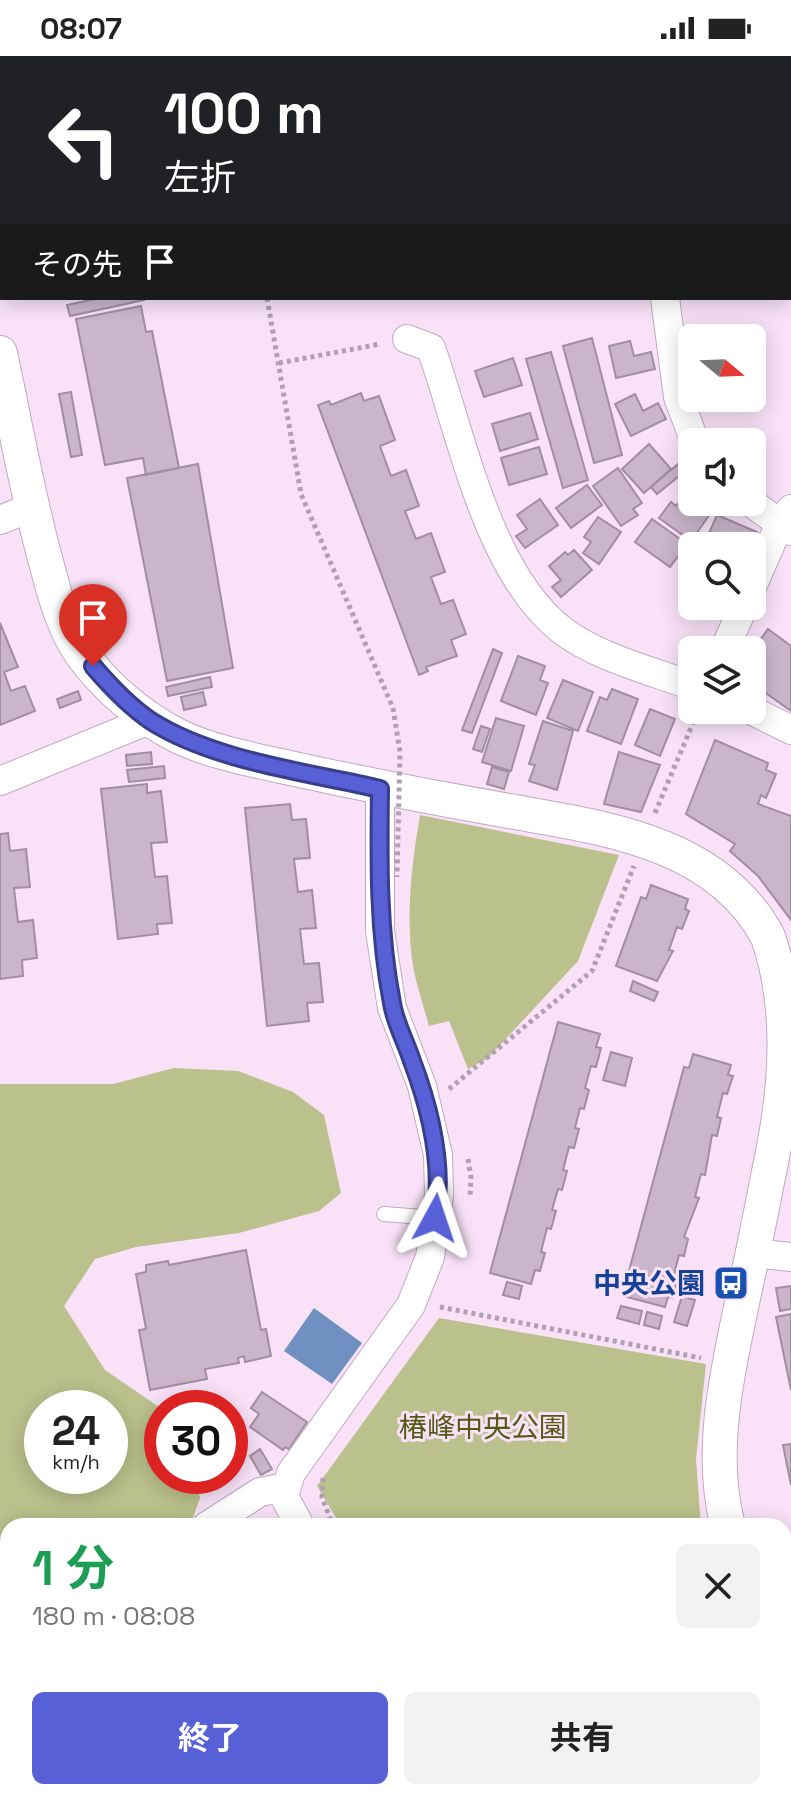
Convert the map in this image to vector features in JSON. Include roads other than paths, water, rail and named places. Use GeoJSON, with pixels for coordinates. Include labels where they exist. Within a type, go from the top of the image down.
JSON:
{"type":"FeatureCollection","features":[{"type":"Feature","properties":{"kind":"street"},"geometry":{"type":"LineString","coordinates":[[665,300],[678,397],[690,428]]}},
{"type":"Feature","properties":{"kind":"street"},"geometry":{"type":"LineString","coordinates":[[407,339],[431,348],[486,519],[540,611],[566,633],[617,658],[678,681]]}},
{"type":"Feature","properties":{"kind":"street"},"geometry":{"type":"LineString","coordinates":[[0,353],[32,507],[60,616],[82,654],[122,698],[149,720],[181,737],[214,749],[380,789],[603,828],[644,840],[689,858],[722,882],[745,905],[767,936],[787,978],[790,1043],[783,1104],[729,1364],[722,1429],[721,1487],[727,1518]]}},
{"type":"Feature","properties":{"kind":"street"},"geometry":{"type":"LineString","coordinates":[[0,520],[32,507]]}},
{"type":"Feature","properties":{"kind":"street"},"geometry":{"type":"LineString","coordinates":[[766,510],[787,521],[766,561]]}},
{"type":"Feature","properties":{"kind":"street"},"geometry":{"type":"LineString","coordinates":[[766,718],[791,730]]}},
{"type":"Feature","properties":{"kind":"street"},"geometry":{"type":"LineString","coordinates":[[0,781],[149,720]]}},
{"type":"Feature","properties":{"kind":"street"},"geometry":{"type":"LineString","coordinates":[[295,1518],[286,1504],[286,1487],[291,1473],[414,1295],[430,1257],[439,1195],[438,1155],[422,1086],[392,1008],[380,931],[380,789]]}},
{"type":"Feature","properties":{"kind":"street"},"geometry":{"type":"LineString","coordinates":[[753,1253],[791,1257]]}},
{"type":"Feature","properties":{"kind":"street"},"geometry":{"type":"LineString","coordinates":[[219,1518],[260,1492],[286,1487]]}},
{"type":"Feature","properties":{"kind":"lane"},"geometry":{"type":"LineString","coordinates":[[384,1214],[435,1218]]}},
{"type":"Feature","properties":{"kind":"water"},"geometry":{"type":"Polygon","coordinates":[[[314,1308],[362,1343],[332,1384],[284,1351],[314,1308]]]}},
{"type":"Feature","properties":{"kind":"place","name":"中央公園"},"geometry":{"type":"Point","coordinates":[731,1283]}},
{"type":"Feature","properties":{"kind":"park label","name":"椿峰中央公園"},"geometry":{"type":"Point","coordinates":[483,1427]}}]}
